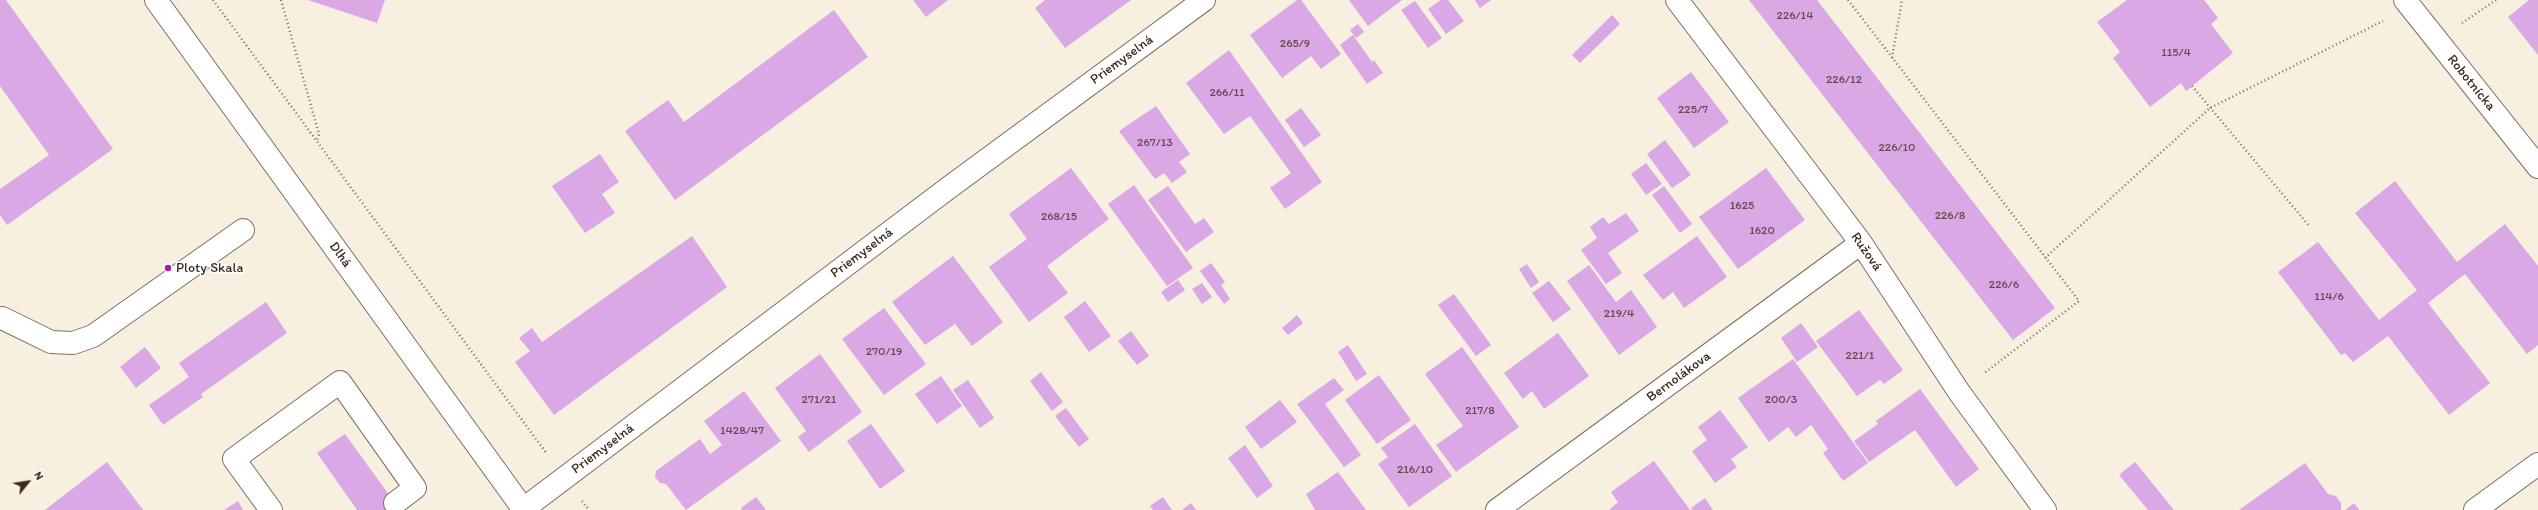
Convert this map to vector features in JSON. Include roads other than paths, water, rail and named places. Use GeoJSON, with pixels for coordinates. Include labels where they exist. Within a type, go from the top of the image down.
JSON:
{"type":"FeatureCollection","features":[{"type":"Feature","properties":{"kind":"street","name":"Dlhá"},"geometry":{"type":"LineString","coordinates":[[156,0],[523,510]]}},
{"type":"Feature","properties":{"kind":"street","name":"Priemyselná"},"geometry":{"type":"LineString","coordinates":[[523,510],[947,189],[1204,0]]}},
{"type":"Feature","properties":{"kind":"street","name":"Ružová"},"geometry":{"type":"LineString","coordinates":[[1677,0],[1861,244],[1959,392],[2046,510]]}},
{"type":"Feature","properties":{"kind":"street","name":"Robotnícka"},"geometry":{"type":"LineString","coordinates":[[2407,3],[2538,167]]}},
{"type":"Feature","properties":{"kind":"street"},"geometry":{"type":"LineString","coordinates":[[1,317],[51,342],[73,343],[93,336],[243,230]]}},
{"type":"Feature","properties":{"kind":"street","name":"Bernolákova"},"geometry":{"type":"LineString","coordinates":[[1497,510],[1861,244]]}},
{"type":"Feature","properties":{"kind":"street"},"geometry":{"type":"LineString","coordinates":[[271,510],[234,459],[340,382],[415,488],[395,503]]}},
{"type":"Feature","properties":{"kind":"street"},"geometry":{"type":"LineString","coordinates":[[2475,510],[2538,464]]}},
{"type":"Feature","properties":{"kind":"place","name":"Ploty Skala"},"geometry":{"type":"Point","coordinates":[168,268]}}]}
